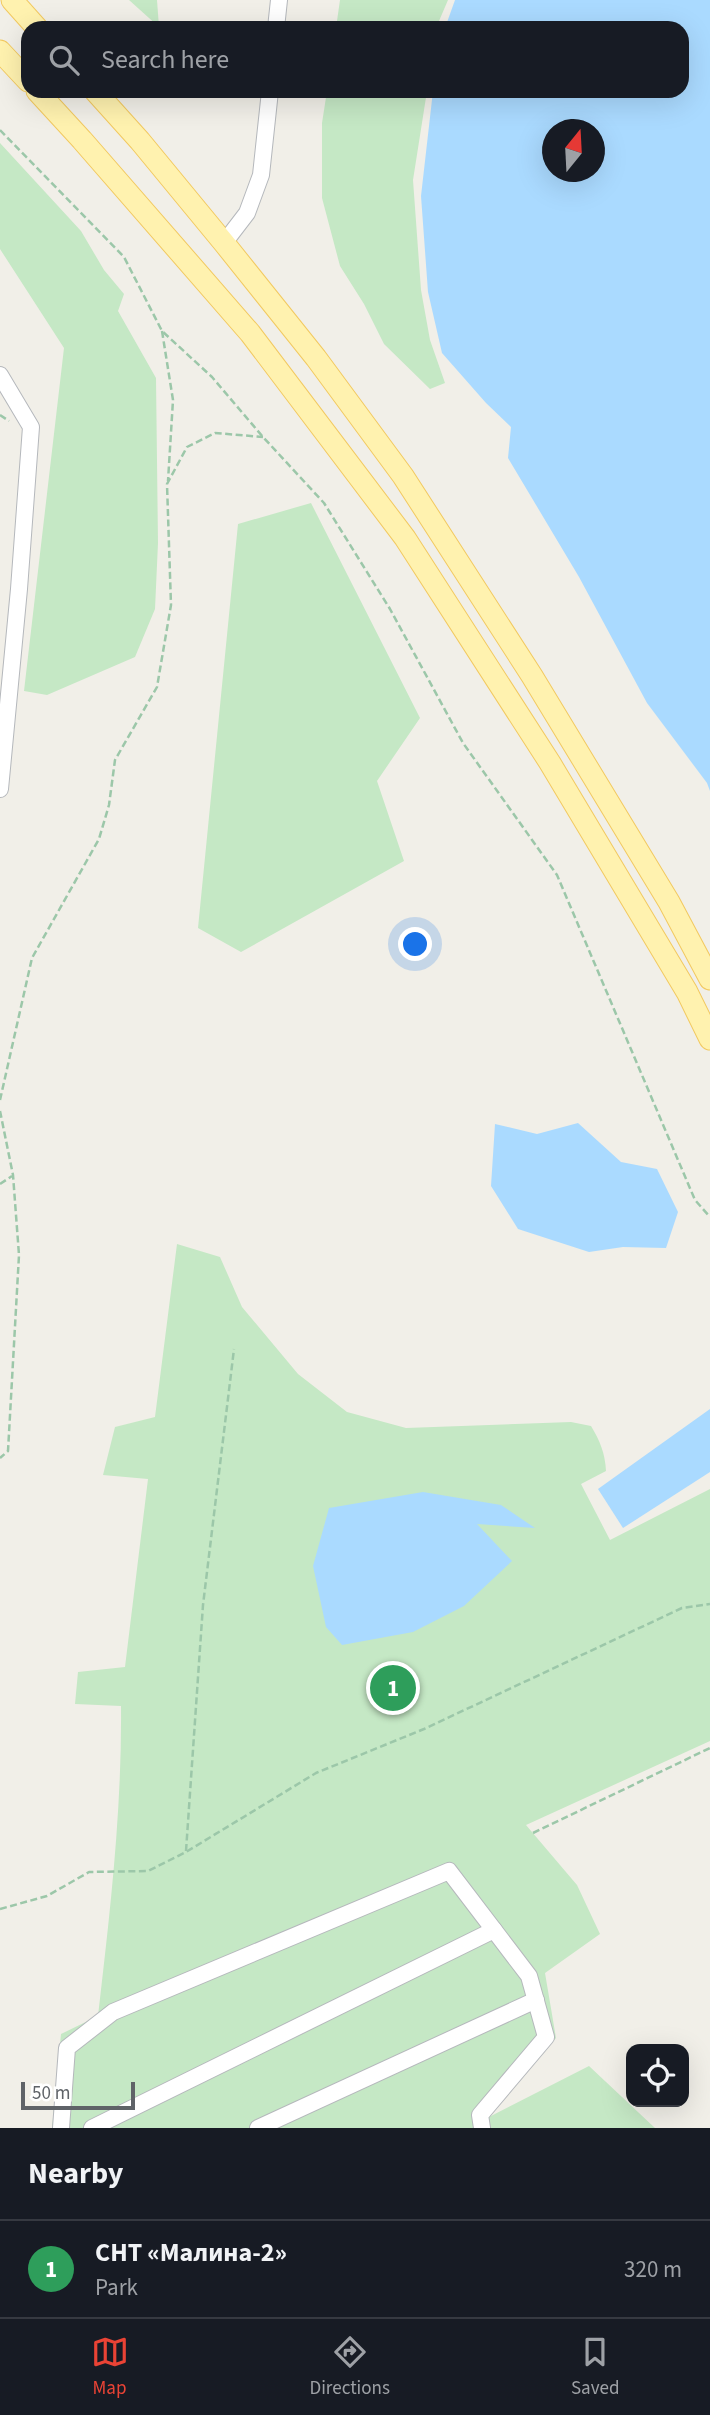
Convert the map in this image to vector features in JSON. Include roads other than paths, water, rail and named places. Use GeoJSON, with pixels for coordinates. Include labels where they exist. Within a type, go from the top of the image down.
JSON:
{"type":"FeatureCollection","features":[{"type":"Feature","properties":{"kind":"main road"},"geometry":{"type":"LineString","coordinates":[[12,0],[31,21]]}},
{"type":"Feature","properties":{"kind":"main road"},"geometry":{"type":"LineString","coordinates":[[0,51],[21,74]]}},
{"type":"Feature","properties":{"kind":"main road"},"geometry":{"type":"LineString","coordinates":[[43,98],[250,333],[405,538],[550,763],[687,992],[710,1039]]}},
{"type":"Feature","properties":{"kind":"main road"},"geometry":{"type":"LineString","coordinates":[[101,98],[225,243],[316,358],[402,476],[532,676],[669,902],[710,979]]}},
{"type":"Feature","properties":{"kind":"street"},"geometry":{"type":"LineString","coordinates":[[277,21],[279,0]]}},
{"type":"Feature","properties":{"kind":"street"},"geometry":{"type":"LineString","coordinates":[[225,243],[247,213],[261,175],[269,98]]}},
{"type":"Feature","properties":{"kind":"street"},"geometry":{"type":"LineString","coordinates":[[0,375],[31,427],[0,789]]}},
{"type":"Feature","properties":{"kind":"street"},"geometry":{"type":"LineString","coordinates":[[61,2128],[67,2048],[113,2012],[449,1871],[529,1976],[546,2037],[480,2116],[482,2128]]}},
{"type":"Feature","properties":{"kind":"street"},"geometry":{"type":"LineString","coordinates":[[92,2128],[494,1930]]}},
{"type":"Feature","properties":{"kind":"street"},"geometry":{"type":"LineString","coordinates":[[258,2128],[536,2000]]}},
{"type":"Feature","properties":{"kind":"water"},"geometry":{"type":"Polygon","coordinates":[[[455,0],[710,0],[710,791],[707,783],[647,703],[579,577],[508,458],[511,427],[442,353],[428,292],[421,196],[432,98],[689,98],[689,21],[448,21],[455,0]]]}},
{"type":"Feature","properties":{"kind":"water"},"geometry":{"type":"Polygon","coordinates":[[[578,1123],[621,1162],[657,1169],[678,1212],[666,1248],[623,1247],[589,1252],[518,1229],[491,1186],[495,1124],[537,1134],[578,1123]]]}},
{"type":"Feature","properties":{"kind":"water"},"geometry":{"type":"Polygon","coordinates":[[[710,1409],[710,1472],[623,1528],[598,1489],[710,1409]]]}},
{"type":"Feature","properties":{"kind":"water"},"geometry":{"type":"Polygon","coordinates":[[[423,1492],[501,1505],[535,1528],[477,1524],[512,1561],[464,1606],[413,1632],[342,1645],[326,1627],[313,1566],[329,1508],[423,1492]]]}},
{"type":"Feature","properties":{"kind":"place","name":"СНТ «Малина-2»"},"geometry":{"type":"Point","coordinates":[393,1688]}}]}
